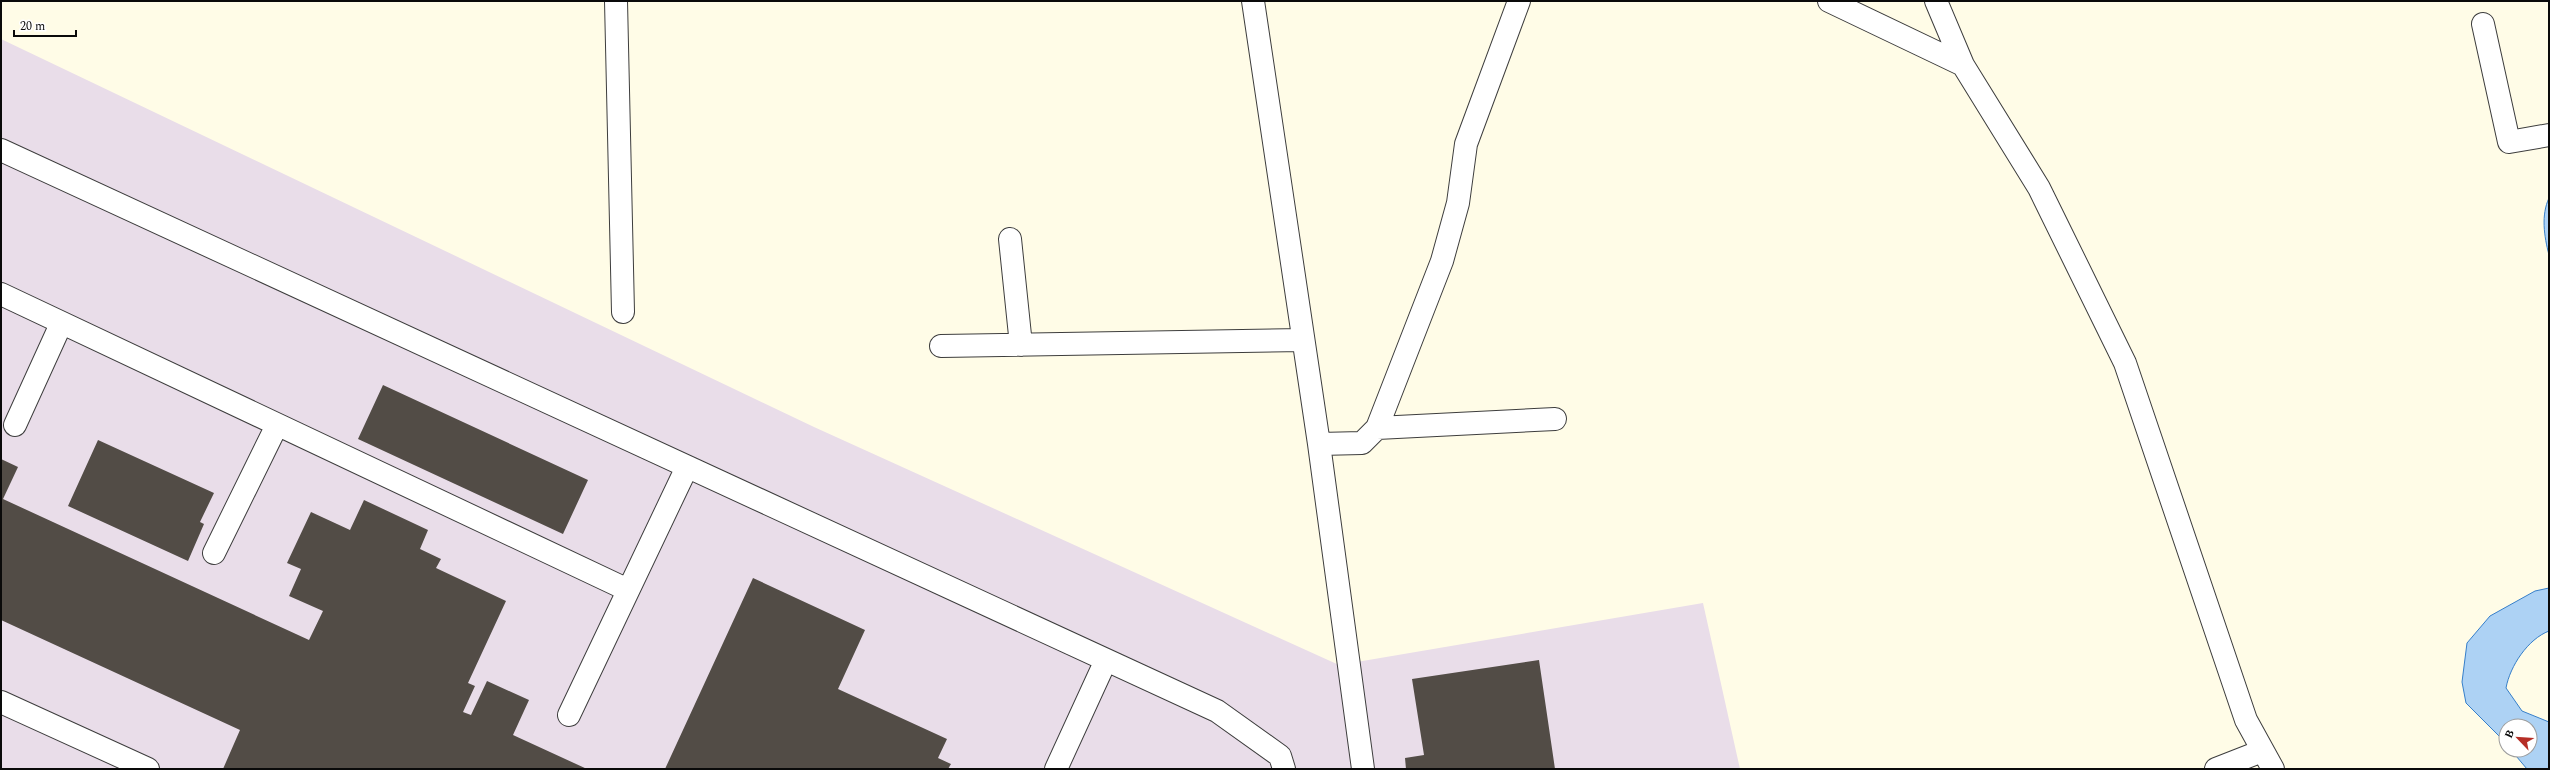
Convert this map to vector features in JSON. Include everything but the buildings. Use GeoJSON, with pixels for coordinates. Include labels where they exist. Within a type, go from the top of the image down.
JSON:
{"type":"FeatureCollection","features":[{"type":"Feature","properties":{"kind":"street"},"geometry":{"type":"LineString","coordinates":[[616,1],[623,312]]}},
{"type":"Feature","properties":{"kind":"street"},"geometry":{"type":"LineString","coordinates":[[1253,1],[1319,444],[1363,769]]}},
{"type":"Feature","properties":{"kind":"street"},"geometry":{"type":"LineString","coordinates":[[1319,444],[1362,443],[1377,428],[1442,261],[1458,203],[1466,144],[1519,1]]}},
{"type":"Feature","properties":{"kind":"street"},"geometry":{"type":"LineString","coordinates":[[1828,1],[1963,65]]}},
{"type":"Feature","properties":{"kind":"street"},"geometry":{"type":"LineString","coordinates":[[1936,1],[1963,65],[2039,188],[2125,363],[2243,713],[2268,760],[2216,769]]}},
{"type":"Feature","properties":{"kind":"street"},"geometry":{"type":"LineString","coordinates":[[2483,24],[2509,142],[2549,135]]}},
{"type":"Feature","properties":{"kind":"street"},"geometry":{"type":"LineString","coordinates":[[1,150],[1217,711],[1280,756],[1284,769]]}},
{"type":"Feature","properties":{"kind":"street"},"geometry":{"type":"LineString","coordinates":[[1010,240],[1021,345]]}},
{"type":"Feature","properties":{"kind":"street"},"geometry":{"type":"LineString","coordinates":[[1,294],[61,324],[628,590]]}},
{"type":"Feature","properties":{"kind":"street"},"geometry":{"type":"LineString","coordinates":[[15,425],[61,324]]}},
{"type":"Feature","properties":{"kind":"street"},"geometry":{"type":"LineString","coordinates":[[941,346],[1304,340]]}},
{"type":"Feature","properties":{"kind":"street"},"geometry":{"type":"LineString","coordinates":[[1377,428],[1555,419]]}},
{"type":"Feature","properties":{"kind":"street"},"geometry":{"type":"LineString","coordinates":[[214,553],[277,425]]}},
{"type":"Feature","properties":{"kind":"street"},"geometry":{"type":"LineString","coordinates":[[569,715],[687,467]]}},
{"type":"Feature","properties":{"kind":"street"},"geometry":{"type":"LineString","coordinates":[[1056,769],[1106,660]]}},
{"type":"Feature","properties":{"kind":"street"},"geometry":{"type":"LineString","coordinates":[[1,702],[148,769]]}},
{"type":"Feature","properties":{"kind":"shaded area"},"geometry":{"type":"Polygon","coordinates":[[[1,39],[814,427],[1339,665],[1703,603],[1740,769],[1,769],[1,39]]]}},
{"type":"Feature","properties":{"kind":"water"},"geometry":{"type":"Polygon","coordinates":[[[2549,198],[2549,255],[2544,218],[2546,205],[2549,198]]]}},
{"type":"Feature","properties":{"kind":"water"},"geometry":{"type":"Polygon","coordinates":[[[2549,588],[2549,631],[2534,640],[2521,654],[2511,671],[2506,688],[2522,711],[2549,722],[2549,769],[2527,769],[2518,758],[2538,758],[2538,718],[2498,718],[2498,735],[2466,703],[2462,682],[2467,643],[2490,616],[2535,591],[2549,588]]]}}]}
